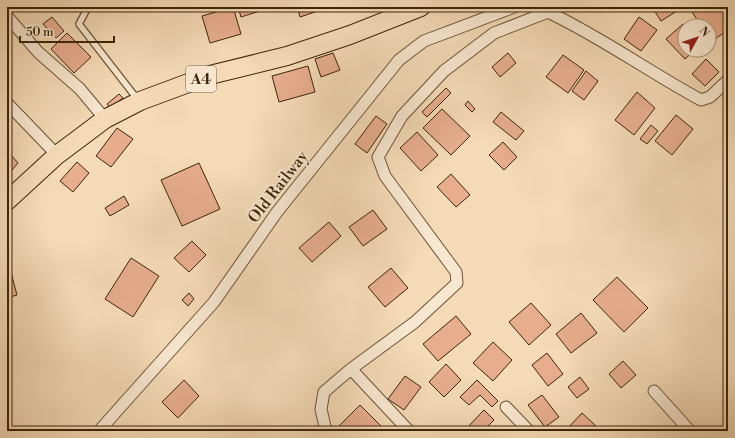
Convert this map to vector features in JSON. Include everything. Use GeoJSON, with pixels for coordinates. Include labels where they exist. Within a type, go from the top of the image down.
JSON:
{"type":"FeatureCollection","features":[{"type":"Feature","properties":{"kind":"highway","name":"A4"},"geometry":{"type":"LineString","coordinates":[[7,201],[57,155],[105,119],[140,101],[210,75],[287,56],[350,36],[421,7]]}},
{"type":"Feature","properties":{"kind":"street","name":"Old Railway"},"geometry":{"type":"LineString","coordinates":[[99,431],[214,302],[277,212],[399,60],[424,41],[514,7]]}},
{"type":"Feature","properties":{"kind":"street"},"geometry":{"type":"LineString","coordinates":[[326,431],[321,409],[324,392],[351,369],[415,322],[457,283],[456,272],[385,176],[378,157],[402,116],[444,71],[494,34],[548,9],[675,86],[701,100],[710,97],[728,80]]}},
{"type":"Feature","properties":{"kind":"street"},"geometry":{"type":"LineString","coordinates":[[7,16],[38,52],[80,89],[105,119]]}},
{"type":"Feature","properties":{"kind":"street"},"geometry":{"type":"LineString","coordinates":[[7,103],[57,155]]}},
{"type":"Feature","properties":{"kind":"street"},"geometry":{"type":"LineString","coordinates":[[351,369],[409,431]]}},
{"type":"Feature","properties":{"kind":"street"},"geometry":{"type":"LineString","coordinates":[[654,391],[690,431]]}},
{"type":"Feature","properties":{"kind":"street"},"geometry":{"type":"LineString","coordinates":[[506,407],[529,431]]}},
{"type":"Feature","properties":{"kind":"lane"},"geometry":{"type":"LineString","coordinates":[[87,9],[79,24],[140,101]]}},
{"type":"Feature","properties":{"kind":"building"},"geometry":{"type":"Polygon","coordinates":[[[233,7],[241,34],[210,43],[202,16],[233,7]]]}},
{"type":"Feature","properties":{"kind":"building"},"geometry":{"type":"Polygon","coordinates":[[[238,7],[259,7],[260,11],[241,17],[238,7]]]}},
{"type":"Feature","properties":{"kind":"building"},"geometry":{"type":"Polygon","coordinates":[[[297,7],[317,7],[318,11],[300,17],[297,7]]]}},
{"type":"Feature","properties":{"kind":"building"},"geometry":{"type":"Polygon","coordinates":[[[652,7],[679,7],[680,9],[661,21],[652,7]]]}},
{"type":"Feature","properties":{"kind":"building"},"geometry":{"type":"Polygon","coordinates":[[[689,7],[726,7],[728,10],[728,30],[717,38],[717,18],[696,18],[689,7]]]}},
{"type":"Feature","properties":{"kind":"building"},"geometry":{"type":"Polygon","coordinates":[[[52,17],[64,31],[56,38],[43,24],[52,17]]]}},
{"type":"Feature","properties":{"kind":"building"},"geometry":{"type":"Polygon","coordinates":[[[639,17],[657,30],[641,51],[624,39],[639,17]]]}},
{"type":"Feature","properties":{"kind":"building"},"geometry":{"type":"Polygon","coordinates":[[[677,29],[677,51],[666,39],[677,29]]]}},
{"type":"Feature","properties":{"kind":"building"},"geometry":{"type":"Polygon","coordinates":[[[67,33],[91,57],[74,73],[51,49],[67,33]]]}},
{"type":"Feature","properties":{"kind":"building"},"geometry":{"type":"Polygon","coordinates":[[[333,53],[340,70],[321,77],[315,59],[333,53]]]}},
{"type":"Feature","properties":{"kind":"building"},"geometry":{"type":"Polygon","coordinates":[[[508,53],[516,63],[500,77],[492,67],[508,53]]]}},
{"type":"Feature","properties":{"kind":"building"},"geometry":{"type":"Polygon","coordinates":[[[563,55],[584,70],[568,93],[546,77],[563,55]]]}},
{"type":"Feature","properties":{"kind":"building"},"geometry":{"type":"Polygon","coordinates":[[[706,59],[719,72],[705,86],[692,74],[706,59]]]}},
{"type":"Feature","properties":{"kind":"building"},"geometry":{"type":"Polygon","coordinates":[[[308,66],[315,92],[279,102],[272,76],[308,66]]]}},
{"type":"Feature","properties":{"kind":"building"},"geometry":{"type":"Polygon","coordinates":[[[586,71],[598,81],[584,100],[572,91],[586,71]]]}},
{"type":"Feature","properties":{"kind":"building"},"geometry":{"type":"Polygon","coordinates":[[[446,88],[451,93],[427,117],[422,112],[446,88]]]}},
{"type":"Feature","properties":{"kind":"building"},"geometry":{"type":"Polygon","coordinates":[[[637,92],[655,108],[634,135],[615,120],[637,92]]]}},
{"type":"Feature","properties":{"kind":"building"},"geometry":{"type":"Polygon","coordinates":[[[119,94],[123,98],[110,108],[107,104],[119,94]]]}},
{"type":"Feature","properties":{"kind":"building"},"geometry":{"type":"Polygon","coordinates":[[[468,101],[475,109],[472,112],[465,105],[468,101]]]}},
{"type":"Feature","properties":{"kind":"building"},"geometry":{"type":"Polygon","coordinates":[[[442,109],[470,136],[451,155],[423,128],[442,109]]]}},
{"type":"Feature","properties":{"kind":"building"},"geometry":{"type":"Polygon","coordinates":[[[501,112],[524,131],[516,140],[493,122],[501,112]]]}},
{"type":"Feature","properties":{"kind":"building"},"geometry":{"type":"Polygon","coordinates":[[[676,115],[693,129],[672,155],[655,141],[676,115]]]}},
{"type":"Feature","properties":{"kind":"building"},"geometry":{"type":"Polygon","coordinates":[[[376,116],[387,124],[367,153],[355,144],[376,116]]]}},
{"type":"Feature","properties":{"kind":"building"},"geometry":{"type":"Polygon","coordinates":[[[651,125],[658,131],[647,144],[640,139],[651,125]]]}},
{"type":"Feature","properties":{"kind":"building"},"geometry":{"type":"Polygon","coordinates":[[[117,128],[133,139],[111,167],[96,156],[117,128]]]}},
{"type":"Feature","properties":{"kind":"building"},"geometry":{"type":"Polygon","coordinates":[[[417,132],[438,155],[421,171],[400,148],[417,132]]]}},
{"type":"Feature","properties":{"kind":"building"},"geometry":{"type":"Polygon","coordinates":[[[503,142],[517,157],[504,170],[489,155],[503,142]]]}},
{"type":"Feature","properties":{"kind":"building"},"geometry":{"type":"Polygon","coordinates":[[[10,154],[18,163],[12,170],[10,168],[7,171],[7,157],[10,154]]]}},
{"type":"Feature","properties":{"kind":"building"},"geometry":{"type":"Polygon","coordinates":[[[77,162],[89,173],[73,192],[60,181],[77,162]]]}},
{"type":"Feature","properties":{"kind":"building"},"geometry":{"type":"Polygon","coordinates":[[[199,163],[220,209],[182,226],[161,180],[199,163]]]}},
{"type":"Feature","properties":{"kind":"building"},"geometry":{"type":"Polygon","coordinates":[[[451,174],[470,195],[456,207],[437,187],[451,174]]]}},
{"type":"Feature","properties":{"kind":"building"},"geometry":{"type":"Polygon","coordinates":[[[124,196],[129,205],[110,216],[105,208],[124,196]]]}},
{"type":"Feature","properties":{"kind":"building"},"geometry":{"type":"Polygon","coordinates":[[[373,210],[387,229],[363,246],[349,227],[373,210]]]}},
{"type":"Feature","properties":{"kind":"building"},"geometry":{"type":"Polygon","coordinates":[[[329,222],[341,236],[312,262],[299,248],[329,222]]]}},
{"type":"Feature","properties":{"kind":"building"},"geometry":{"type":"Polygon","coordinates":[[[192,241],[206,255],[189,272],[174,258],[192,241]]]}},
{"type":"Feature","properties":{"kind":"building"},"geometry":{"type":"Polygon","coordinates":[[[131,258],[159,276],[133,317],[105,299],[131,258]]]}},
{"type":"Feature","properties":{"kind":"building"},"geometry":{"type":"Polygon","coordinates":[[[391,268],[408,288],[385,307],[368,287],[391,268]]]}},
{"type":"Feature","properties":{"kind":"building"},"geometry":{"type":"Polygon","coordinates":[[[10,269],[17,295],[7,298],[7,270],[10,269]]]}},
{"type":"Feature","properties":{"kind":"building"},"geometry":{"type":"Polygon","coordinates":[[[617,277],[648,308],[624,332],[593,300],[617,277]]]}},
{"type":"Feature","properties":{"kind":"building"},"geometry":{"type":"Polygon","coordinates":[[[189,293],[194,299],[188,306],[182,300],[189,293]]]}},
{"type":"Feature","properties":{"kind":"building"},"geometry":{"type":"Polygon","coordinates":[[[531,303],[551,325],[529,345],[509,322],[531,303]]]}},
{"type":"Feature","properties":{"kind":"building"},"geometry":{"type":"Polygon","coordinates":[[[581,313],[597,333],[571,353],[556,334],[581,313]]]}},
{"type":"Feature","properties":{"kind":"building"},"geometry":{"type":"Polygon","coordinates":[[[456,316],[471,334],[438,361],[423,344],[456,316]]]}},
{"type":"Feature","properties":{"kind":"building"},"geometry":{"type":"Polygon","coordinates":[[[493,342],[512,360],[493,381],[473,363],[493,342]]]}},
{"type":"Feature","properties":{"kind":"building"},"geometry":{"type":"Polygon","coordinates":[[[547,353],[563,374],[548,386],[532,365],[547,353]]]}},
{"type":"Feature","properties":{"kind":"building"},"geometry":{"type":"Polygon","coordinates":[[[623,361],[636,375],[621,388],[609,374],[623,361]]]}},
{"type":"Feature","properties":{"kind":"building"},"geometry":{"type":"Polygon","coordinates":[[[446,364],[461,380],[444,397],[429,382],[446,364]]]}},
{"type":"Feature","properties":{"kind":"building"},"geometry":{"type":"Polygon","coordinates":[[[405,376],[421,387],[404,410],[388,399],[405,376]]]}},
{"type":"Feature","properties":{"kind":"building"},"geometry":{"type":"Polygon","coordinates":[[[580,377],[589,389],[577,398],[568,387],[580,377]]]}},
{"type":"Feature","properties":{"kind":"building"},"geometry":{"type":"Polygon","coordinates":[[[184,380],[199,396],[178,418],[162,402],[184,380]]]}},
{"type":"Feature","properties":{"kind":"building"},"geometry":{"type":"Polygon","coordinates":[[[477,380],[498,401],[492,407],[480,395],[469,405],[460,397],[477,380]]]}},
{"type":"Feature","properties":{"kind":"building"},"geometry":{"type":"Polygon","coordinates":[[[542,395],[559,417],[545,427],[528,405],[542,395]]]}},
{"type":"Feature","properties":{"kind":"building"},"geometry":{"type":"Polygon","coordinates":[[[360,405],[381,426],[376,431],[342,431],[338,427],[360,405]]]}},
{"type":"Feature","properties":{"kind":"building"},"geometry":{"type":"Polygon","coordinates":[[[484,410],[494,420],[483,431],[467,431],[466,429],[484,410]]]}},
{"type":"Feature","properties":{"kind":"building"},"geometry":{"type":"Polygon","coordinates":[[[582,413],[597,427],[593,431],[565,431],[582,413]]]}}]}
